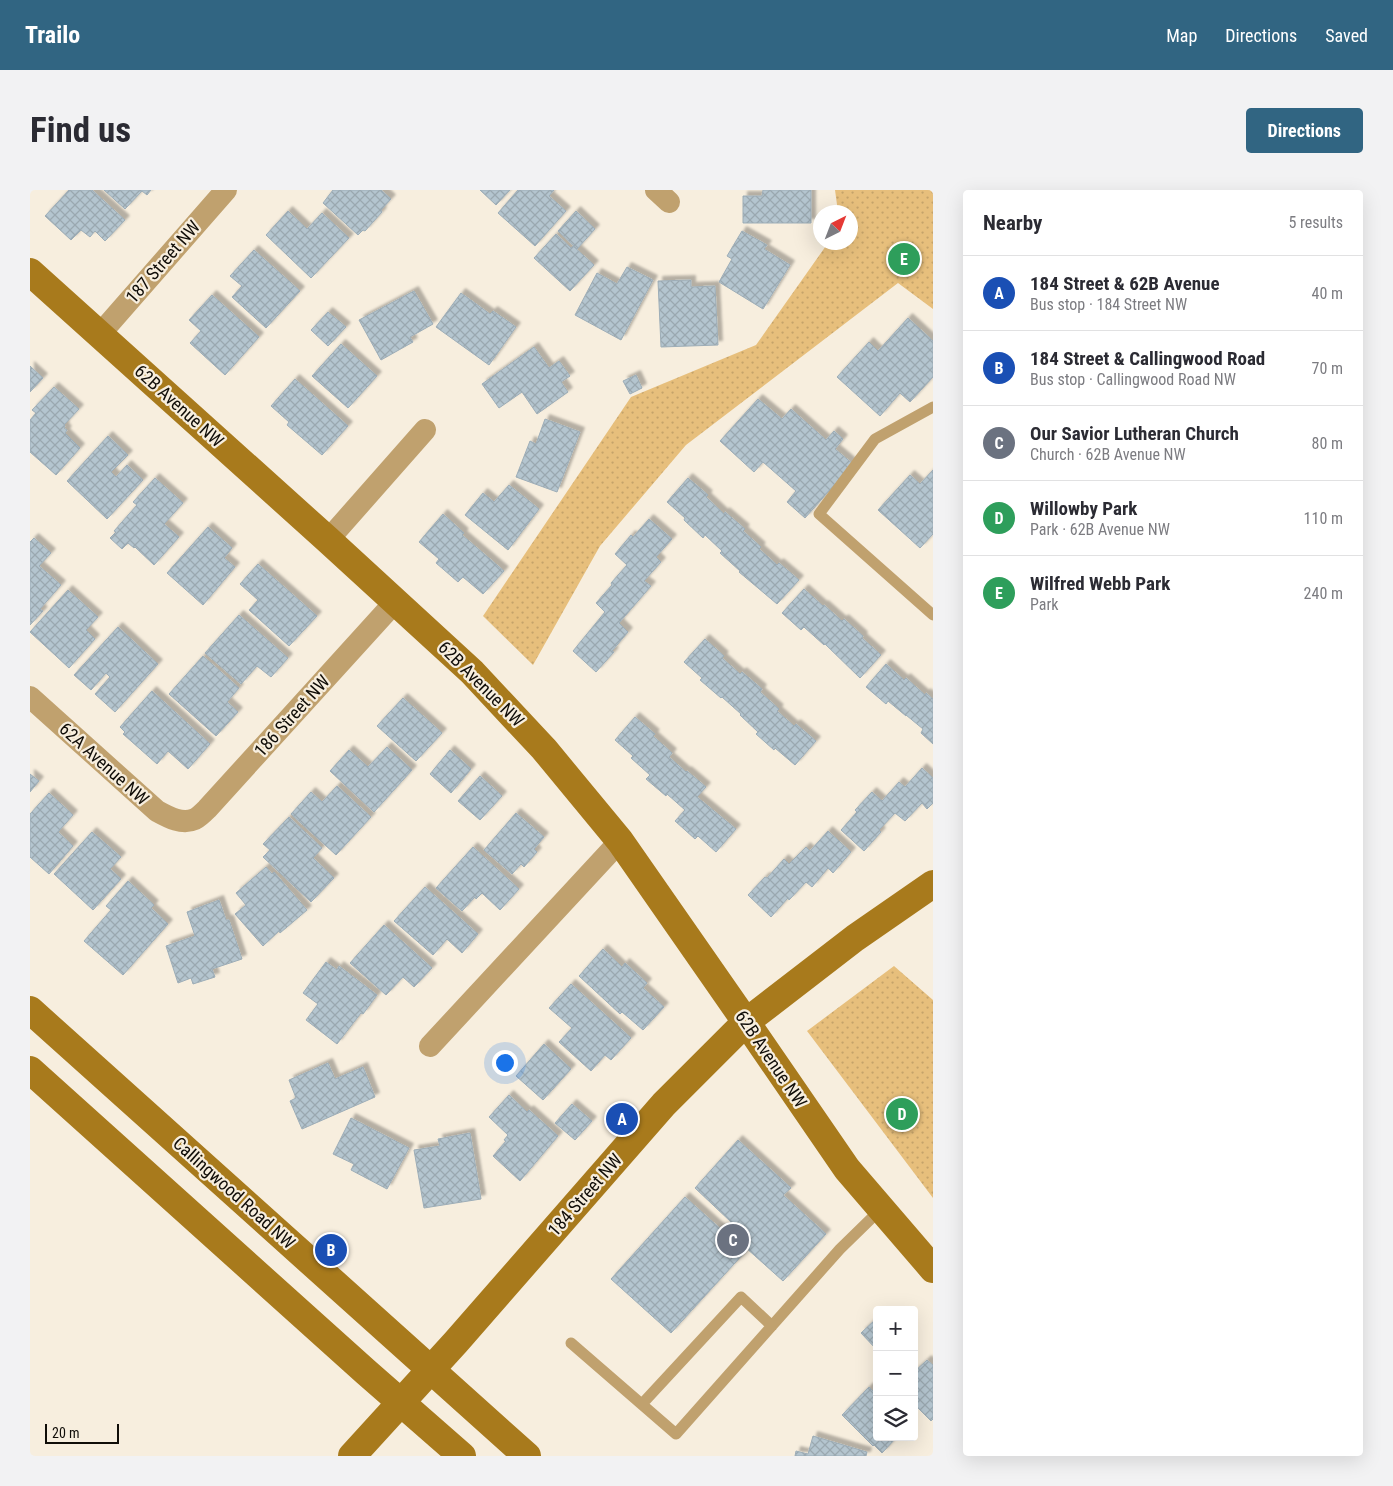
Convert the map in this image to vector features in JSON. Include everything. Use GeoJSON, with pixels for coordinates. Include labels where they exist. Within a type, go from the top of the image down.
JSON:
{"type":"FeatureCollection","features":[{"type":"Feature","properties":{"kind":"street","name":"187 Street NW"},"geometry":{"type":"LineString","coordinates":[[100,334],[226,190]]}},
{"type":"Feature","properties":{"kind":"street","name":"62B Avenue NW"},"geometry":{"type":"LineString","coordinates":[[30,272],[472,672],[544,749],[620,841],[847,1169],[933,1269]]}},
{"type":"Feature","properties":{"kind":"street"},"geometry":{"type":"LineString","coordinates":[[328,540],[425,430]]}},
{"type":"Feature","properties":{"kind":"street","name":"186 Street NW"},"geometry":{"type":"LineString","coordinates":[[183,822],[195,819],[208,809],[395,602]]}},
{"type":"Feature","properties":{"kind":"street","name":"62A Avenue NW"},"geometry":{"type":"LineString","coordinates":[[30,697],[157,811],[183,822]]}},
{"type":"Feature","properties":{"kind":"street"},"geometry":{"type":"LineString","coordinates":[[430,1046],[620,841]]}},
{"type":"Feature","properties":{"kind":"street","name":"184 Street NW"},"geometry":{"type":"LineString","coordinates":[[352,1456],[470,1327],[664,1104],[746,1022],[855,938],[933,884]]}},
{"type":"Feature","properties":{"kind":"street","name":"Callingwood Road NW"},"geometry":{"type":"LineString","coordinates":[[30,1010],[527,1456]]}},
{"type":"Feature","properties":{"kind":"street"},"geometry":{"type":"LineString","coordinates":[[30,1070],[462,1456]]}},
{"type":"Feature","properties":{"kind":"lane"},"geometry":{"type":"LineString","coordinates":[[933,407],[875,439],[819,514],[933,616]]}},
{"type":"Feature","properties":{"kind":"lane"},"geometry":{"type":"LineString","coordinates":[[571,1342],[676,1434],[840,1249],[881,1209]]}},
{"type":"Feature","properties":{"kind":"lane"},"geometry":{"type":"LineString","coordinates":[[642,1404],[741,1297],[772,1326]]}},
{"type":"Feature","properties":{"kind":"shaded area"},"geometry":{"type":"Polygon","coordinates":[[[835,190],[933,190],[933,309],[898,283],[686,445],[600,546],[533,665],[483,616],[631,397],[756,345],[823,250],[858,250],[858,205],[837,205],[835,190]]]}},
{"type":"Feature","properties":{"kind":"shaded area"},"geometry":{"type":"Polygon","coordinates":[[[894,966],[933,1000],[933,1198],[807,1031],[894,966]]]}},
{"type":"Feature","properties":{"kind":"building"},"geometry":{"type":"Polygon","coordinates":[[[69,190],[92,190],[125,220],[105,241],[95,231],[90,237],[81,230],[71,240],[45,216],[69,190]]]}},
{"type":"Feature","properties":{"kind":"building"},"geometry":{"type":"Polygon","coordinates":[[[104,190],[151,190],[147,195],[142,191],[125,209],[104,190]]]}},
{"type":"Feature","properties":{"kind":"building"},"geometry":{"type":"Polygon","coordinates":[[[333,190],[381,190],[391,199],[365,231],[363,230],[358,235],[323,203],[333,190]]]}},
{"type":"Feature","properties":{"kind":"building"},"geometry":{"type":"Polygon","coordinates":[[[480,190],[510,190],[496,205],[480,190]]]}},
{"type":"Feature","properties":{"kind":"building"},"geometry":{"type":"Polygon","coordinates":[[[518,190],[554,190],[549,196],[566,211],[535,246],[498,213],[518,190]]]}},
{"type":"Feature","properties":{"kind":"building"},"geometry":{"type":"Polygon","coordinates":[[[763,190],[811,190],[811,223],[743,223],[743,196],[762,196],[763,190]]]}},
{"type":"Feature","properties":{"kind":"building"},"geometry":{"type":"Polygon","coordinates":[[[288,211],[307,229],[322,213],[349,238],[311,278],[266,235],[288,211]]]}},
{"type":"Feature","properties":{"kind":"building"},"geometry":{"type":"Polygon","coordinates":[[[576,211],[595,229],[577,249],[558,231],[576,211]]]}},
{"type":"Feature","properties":{"kind":"building"},"geometry":{"type":"Polygon","coordinates":[[[742,231],[767,245],[764,249],[790,265],[763,309],[719,282],[732,259],[727,256],[742,231]]]}},
{"type":"Feature","properties":{"kind":"building"},"geometry":{"type":"Polygon","coordinates":[[[556,234],[594,265],[570,291],[534,258],[556,234]]]}},
{"type":"Feature","properties":{"kind":"building"},"geometry":{"type":"Polygon","coordinates":[[[254,250],[300,291],[266,328],[232,297],[242,286],[230,276],[254,250]]]}},
{"type":"Feature","properties":{"kind":"building"},"geometry":{"type":"Polygon","coordinates":[[[627,267],[653,280],[621,340],[575,315],[597,273],[617,284],[627,267]]]}},
{"type":"Feature","properties":{"kind":"building"},"geometry":{"type":"Polygon","coordinates":[[[691,280],[691,287],[715,286],[718,345],[661,347],[658,281],[691,280]]]}},
{"type":"Feature","properties":{"kind":"building"},"geometry":{"type":"Polygon","coordinates":[[[414,291],[433,324],[410,337],[413,342],[381,360],[359,320],[414,291]]]}},
{"type":"Feature","properties":{"kind":"building"},"geometry":{"type":"Polygon","coordinates":[[[461,293],[490,314],[493,311],[516,327],[489,365],[436,327],[461,293]]]}},
{"type":"Feature","properties":{"kind":"building"},"geometry":{"type":"Polygon","coordinates":[[[212,295],[259,337],[225,375],[190,343],[201,331],[189,320],[212,295]]]}},
{"type":"Feature","properties":{"kind":"building"},"geometry":{"type":"Polygon","coordinates":[[[328,312],[346,327],[328,346],[311,330],[328,312]]]}},
{"type":"Feature","properties":{"kind":"building"},"geometry":{"type":"Polygon","coordinates":[[[908,318],[933,341],[933,377],[910,402],[900,393],[880,416],[837,377],[869,342],[878,351],[908,318]]]}},
{"type":"Feature","properties":{"kind":"building"},"geometry":{"type":"Polygon","coordinates":[[[341,344],[377,376],[348,408],[312,376],[341,344]]]}},
{"type":"Feature","properties":{"kind":"building"},"geometry":{"type":"Polygon","coordinates":[[[534,347],[549,368],[559,361],[570,376],[561,382],[568,392],[537,414],[522,392],[499,408],[482,384],[534,347]]]}},
{"type":"Feature","properties":{"kind":"building"},"geometry":{"type":"Polygon","coordinates":[[[30,366],[43,378],[30,392],[30,366]]]}},
{"type":"Feature","properties":{"kind":"building"},"geometry":{"type":"Polygon","coordinates":[[[636,375],[642,388],[630,394],[623,381],[636,375]]]}},
{"type":"Feature","properties":{"kind":"building"},"geometry":{"type":"Polygon","coordinates":[[[295,379],[348,426],[322,455],[287,425],[289,422],[271,406],[295,379]]]}},
{"type":"Feature","properties":{"kind":"building"},"geometry":{"type":"Polygon","coordinates":[[[54,387],[79,409],[64,425],[64,428],[67,430],[65,433],[80,448],[56,475],[30,452],[30,420],[36,413],[32,410],[54,387]]]}},
{"type":"Feature","properties":{"kind":"building"},"geometry":{"type":"Polygon","coordinates":[[[758,399],[782,419],[791,409],[826,440],[834,431],[843,439],[835,449],[853,464],[805,518],[787,502],[796,491],[763,462],[754,472],[720,441],[758,399]]]}},
{"type":"Feature","properties":{"kind":"building"},"geometry":{"type":"Polygon","coordinates":[[[545,419],[580,432],[557,492],[516,477],[530,441],[536,444],[545,419]]]}},
{"type":"Feature","properties":{"kind":"building"},"geometry":{"type":"Polygon","coordinates":[[[108,436],[128,455],[111,472],[116,477],[127,465],[143,480],[107,519],[67,481],[108,436]]]}},
{"type":"Feature","properties":{"kind":"building"},"geometry":{"type":"Polygon","coordinates":[[[933,470],[933,534],[920,548],[878,510],[910,475],[920,484],[933,470]]]}},
{"type":"Feature","properties":{"kind":"building"},"geometry":{"type":"Polygon","coordinates":[[[155,478],[183,503],[164,524],[179,537],[154,565],[135,547],[128,543],[122,549],[110,538],[137,505],[133,502],[155,478]]]}},
{"type":"Feature","properties":{"kind":"building"},"geometry":{"type":"Polygon","coordinates":[[[688,478],[708,495],[706,497],[724,514],[725,512],[745,529],[743,531],[761,547],[759,549],[777,565],[779,563],[799,580],[777,604],[739,572],[720,553],[722,551],[705,535],[703,538],[667,502],[688,478]]]}},
{"type":"Feature","properties":{"kind":"building"},"geometry":{"type":"Polygon","coordinates":[[[509,485],[539,509],[508,550],[465,515],[483,493],[494,502],[509,485]]]}},
{"type":"Feature","properties":{"kind":"building"},"geometry":{"type":"Polygon","coordinates":[[[443,514],[464,533],[462,535],[504,571],[483,594],[463,577],[458,582],[436,563],[439,559],[419,542],[443,514]]]}},
{"type":"Feature","properties":{"kind":"building"},"geometry":{"type":"Polygon","coordinates":[[[649,519],[672,539],[656,557],[661,562],[644,581],[651,586],[619,623],[628,632],[612,651],[614,652],[596,672],[573,651],[605,612],[596,603],[627,565],[615,554],[631,535],[633,537],[649,519]]]}},
{"type":"Feature","properties":{"kind":"building"},"geometry":{"type":"Polygon","coordinates":[[[208,527],[232,548],[224,558],[235,567],[203,605],[167,573],[208,527]]]}},
{"type":"Feature","properties":{"kind":"building"},"geometry":{"type":"Polygon","coordinates":[[[34,538],[51,553],[39,566],[61,585],[40,609],[43,611],[30,625],[30,542],[34,538]]]}},
{"type":"Feature","properties":{"kind":"building"},"geometry":{"type":"Polygon","coordinates":[[[258,564],[317,616],[289,646],[249,610],[258,600],[240,584],[258,564]]]}},
{"type":"Feature","properties":{"kind":"building"},"geometry":{"type":"Polygon","coordinates":[[[804,589],[842,621],[844,619],[881,655],[860,678],[825,644],[804,627],[801,630],[782,613],[804,589]]]}},
{"type":"Feature","properties":{"kind":"building"},"geometry":{"type":"Polygon","coordinates":[[[68,590],[98,617],[86,630],[95,639],[69,668],[30,632],[68,590]]]}},
{"type":"Feature","properties":{"kind":"building"},"geometry":{"type":"Polygon","coordinates":[[[239,615],[288,658],[271,677],[257,666],[241,684],[205,653],[239,615]]]}},
{"type":"Feature","properties":{"kind":"building"},"geometry":{"type":"Polygon","coordinates":[[[118,627],[158,664],[115,712],[95,694],[110,677],[106,673],[91,690],[74,675],[118,627]]]}},
{"type":"Feature","properties":{"kind":"building"},"geometry":{"type":"Polygon","coordinates":[[[705,639],[740,674],[742,672],[762,689],[760,692],[779,709],[777,711],[794,726],[796,724],[816,741],[795,765],[756,734],[758,732],[741,714],[700,680],[702,678],[684,662],[705,639]]]}},
{"type":"Feature","properties":{"kind":"building"},"geometry":{"type":"Polygon","coordinates":[[[203,656],[239,688],[227,702],[238,712],[216,736],[169,694],[203,656]]]}},
{"type":"Feature","properties":{"kind":"building"},"geometry":{"type":"Polygon","coordinates":[[[886,664],[904,680],[906,678],[925,695],[926,693],[933,699],[933,744],[921,733],[923,729],[888,701],[886,704],[866,687],[886,664]]]}},
{"type":"Feature","properties":{"kind":"building"},"geometry":{"type":"Polygon","coordinates":[[[152,691],[210,744],[188,769],[168,751],[157,764],[123,734],[125,732],[120,727],[152,691]]]}},
{"type":"Feature","properties":{"kind":"building"},"geometry":{"type":"Polygon","coordinates":[[[403,698],[442,733],[416,761],[377,726],[403,698]]]}},
{"type":"Feature","properties":{"kind":"building"},"geometry":{"type":"Polygon","coordinates":[[[635,717],[655,734],[653,736],[672,753],[669,757],[706,787],[697,797],[736,829],[716,852],[698,836],[695,839],[675,821],[685,810],[646,779],[650,775],[615,740],[635,717]]]}},
{"type":"Feature","properties":{"kind":"building"},"geometry":{"type":"Polygon","coordinates":[[[387,747],[412,770],[374,812],[330,771],[349,750],[368,767],[387,747]]]}},
{"type":"Feature","properties":{"kind":"building"},"geometry":{"type":"Polygon","coordinates":[[[450,750],[471,769],[451,793],[430,774],[450,750]]]}},
{"type":"Feature","properties":{"kind":"building"},"geometry":{"type":"Polygon","coordinates":[[[922,768],[933,778],[933,803],[927,809],[922,803],[905,821],[895,813],[879,830],[881,832],[864,851],[841,830],[857,812],[855,810],[872,792],[882,801],[899,782],[905,787],[922,768]]]}},
{"type":"Feature","properties":{"kind":"building"},"geometry":{"type":"Polygon","coordinates":[[[30,774],[39,781],[30,792],[30,774]]]}},
{"type":"Feature","properties":{"kind":"building"},"geometry":{"type":"Polygon","coordinates":[[[480,776],[502,796],[480,820],[458,801],[480,776]]]}},
{"type":"Feature","properties":{"kind":"building"},"geometry":{"type":"Polygon","coordinates":[[[337,786],[371,817],[336,855],[291,814],[311,792],[322,802],[337,786]]]}},
{"type":"Feature","properties":{"kind":"building"},"geometry":{"type":"Polygon","coordinates":[[[49,793],[73,815],[58,832],[73,846],[49,874],[30,857],[30,814],[49,793]]]}},
{"type":"Feature","properties":{"kind":"building"},"geometry":{"type":"Polygon","coordinates":[[[516,813],[544,837],[534,849],[537,852],[524,867],[521,864],[512,874],[484,850],[516,813]]]}},
{"type":"Feature","properties":{"kind":"building"},"geometry":{"type":"Polygon","coordinates":[[[289,817],[322,848],[313,858],[334,878],[311,902],[263,857],[270,850],[263,844],[289,817]]]}},
{"type":"Feature","properties":{"kind":"building"},"geometry":{"type":"Polygon","coordinates":[[[828,831],[851,852],[833,873],[828,868],[812,887],[806,882],[771,917],[748,895],[784,859],[789,864],[806,847],[810,851],[828,831]]]}},
{"type":"Feature","properties":{"kind":"building"},"geometry":{"type":"Polygon","coordinates":[[[92,832],[121,857],[110,869],[121,879],[93,910],[54,874],[92,832]]]}},
{"type":"Feature","properties":{"kind":"building"},"geometry":{"type":"Polygon","coordinates":[[[473,847],[519,889],[500,910],[482,893],[476,899],[475,897],[462,911],[436,888],[473,847]]]}},
{"type":"Feature","properties":{"kind":"building"},"geometry":{"type":"Polygon","coordinates":[[[266,867],[272,874],[274,872],[307,910],[263,946],[235,914],[246,905],[236,893],[266,867]]]}},
{"type":"Feature","properties":{"kind":"building"},"geometry":{"type":"Polygon","coordinates":[[[128,881],[154,905],[151,908],[168,924],[123,975],[84,941],[111,910],[106,906],[128,881]]]}},
{"type":"Feature","properties":{"kind":"building"},"geometry":{"type":"Polygon","coordinates":[[[425,887],[478,934],[462,953],[447,939],[433,955],[394,921],[425,887]]]}},
{"type":"Feature","properties":{"kind":"building"},"geometry":{"type":"Polygon","coordinates":[[[219,900],[226,920],[229,920],[242,959],[212,969],[215,977],[193,984],[191,978],[178,983],[166,946],[195,936],[187,912],[219,900]]]}},
{"type":"Feature","properties":{"kind":"building"},"geometry":{"type":"Polygon","coordinates":[[[384,925],[432,968],[414,987],[403,977],[386,995],[350,963],[384,925]]]}},
{"type":"Feature","properties":{"kind":"building"},"geometry":{"type":"Polygon","coordinates":[[[603,949],[622,967],[625,963],[647,983],[643,988],[664,1007],[643,1030],[622,1012],[620,1014],[579,976],[603,949]]]}},
{"type":"Feature","properties":{"kind":"building"},"geometry":{"type":"Polygon","coordinates":[[[326,962],[337,970],[339,966],[377,995],[337,1044],[306,1020],[318,1004],[303,993],[326,962]]]}},
{"type":"Feature","properties":{"kind":"building"},"geometry":{"type":"Polygon","coordinates":[[[571,984],[631,1038],[611,1060],[605,1055],[591,1071],[559,1042],[572,1028],[549,1008],[571,984]]]}},
{"type":"Feature","properties":{"kind":"building"},"geometry":{"type":"Polygon","coordinates":[[[544,1044],[571,1069],[543,1100],[516,1076],[544,1044]]]}},
{"type":"Feature","properties":{"kind":"building"},"geometry":{"type":"Polygon","coordinates":[[[328,1063],[335,1079],[363,1067],[375,1097],[302,1129],[290,1101],[296,1098],[289,1080],[328,1063]]]}},
{"type":"Feature","properties":{"kind":"building"},"geometry":{"type":"Polygon","coordinates":[[[509,1095],[558,1136],[520,1181],[493,1156],[506,1141],[504,1140],[508,1135],[489,1117],[509,1095]]]}},
{"type":"Feature","properties":{"kind":"building"},"geometry":{"type":"Polygon","coordinates":[[[572,1104],[592,1121],[575,1140],[555,1123],[572,1104]]]}},
{"type":"Feature","properties":{"kind":"building"},"geometry":{"type":"Polygon","coordinates":[[[351,1118],[409,1148],[387,1189],[351,1170],[354,1164],[333,1154],[351,1118]]]}},
{"type":"Feature","properties":{"kind":"building"},"geometry":{"type":"Polygon","coordinates":[[[470,1133],[481,1199],[424,1208],[414,1150],[440,1146],[438,1139],[470,1133]]]}},
{"type":"Feature","properties":{"kind":"building"},"geometry":{"type":"Polygon","coordinates":[[[738,1140],[791,1188],[783,1195],[826,1234],[783,1281],[745,1247],[743,1249],[745,1252],[671,1333],[611,1279],[685,1197],[723,1231],[731,1222],[695,1188],[738,1140]]]}},
{"type":"Feature","properties":{"kind":"building"},"geometry":{"type":"Polygon","coordinates":[[[873,1322],[873,1346],[861,1333],[873,1322]]]}},
{"type":"Feature","properties":{"kind":"building"},"geometry":{"type":"Polygon","coordinates":[[[927,1360],[933,1365],[933,1419],[931,1421],[918,1408],[918,1368],[927,1360]]]}},
{"type":"Feature","properties":{"kind":"building"},"geometry":{"type":"Polygon","coordinates":[[[869,1387],[873,1391],[873,1441],[893,1441],[882,1453],[842,1415],[869,1387]]]}},
{"type":"Feature","properties":{"kind":"building"},"geometry":{"type":"Polygon","coordinates":[[[813,1436],[867,1452],[866,1456],[795,1456],[796,1451],[808,1454],[813,1436]]]}},
{"type":"Feature","properties":{"kind":"place","name":"Wilfred Webb Park"},"geometry":{"type":"Point","coordinates":[904,259]}},
{"type":"Feature","properties":{"kind":"place","name":"Willowby Park"},"geometry":{"type":"Point","coordinates":[902,1114]}},
{"type":"Feature","properties":{"kind":"place","name":"184 Street & 62B Avenue"},"geometry":{"type":"Point","coordinates":[622,1119]}},
{"type":"Feature","properties":{"kind":"place","name":"Our Savior Lutheran Church"},"geometry":{"type":"Point","coordinates":[733,1240]}},
{"type":"Feature","properties":{"kind":"place","name":"184 Street & Callingwood Road"},"geometry":{"type":"Point","coordinates":[331,1250]}}]}
